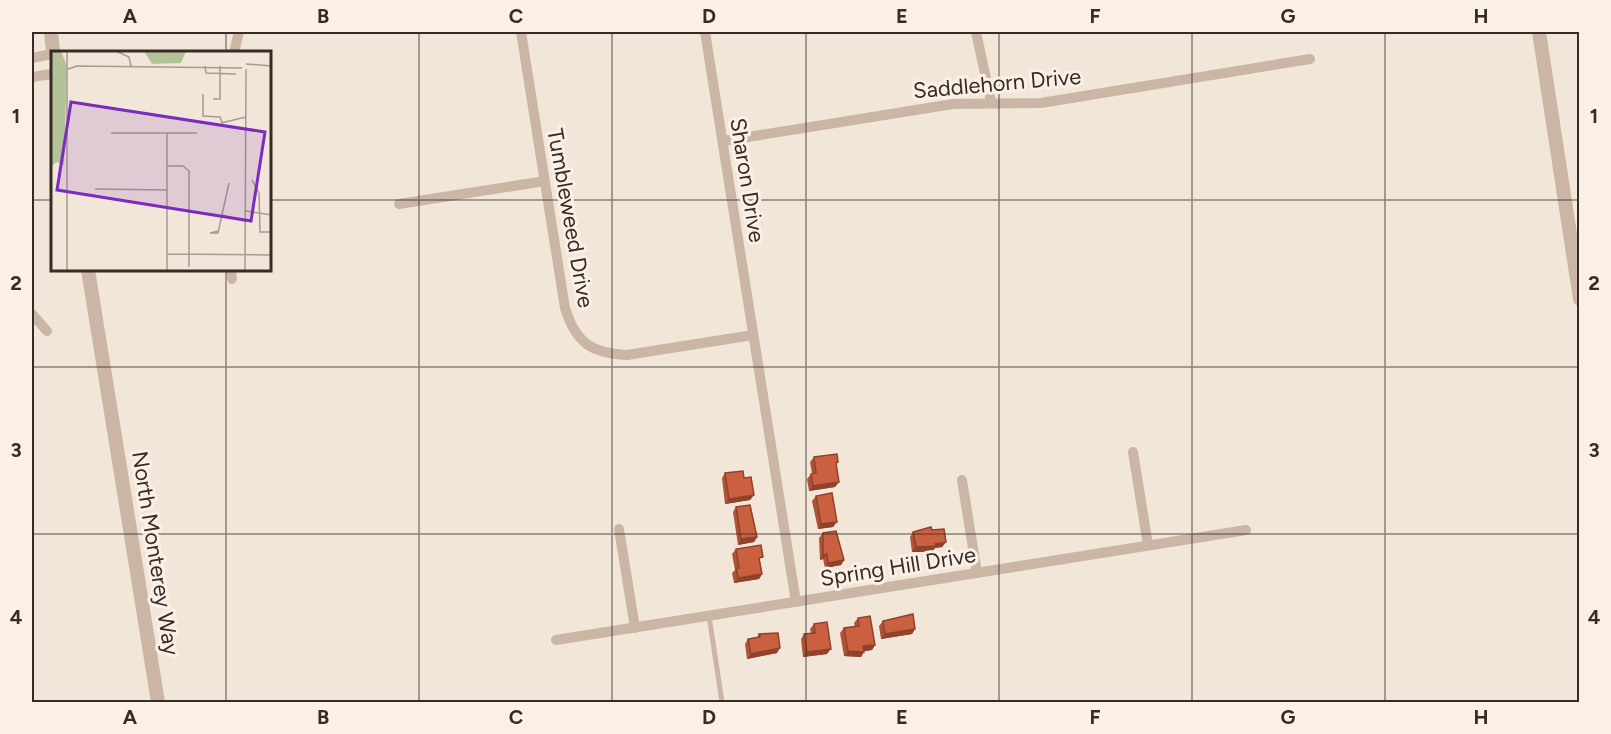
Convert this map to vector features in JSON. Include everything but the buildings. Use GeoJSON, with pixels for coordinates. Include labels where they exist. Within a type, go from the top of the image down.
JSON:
{"type":"FeatureCollection","features":[{"type":"Feature","properties":{"kind":"street"},"geometry":{"type":"LineString","coordinates":[[51,32],[53,51]]}},
{"type":"Feature","properties":{"kind":"street"},"geometry":{"type":"LineString","coordinates":[[234,51],[239,32]]}},
{"type":"Feature","properties":{"kind":"street","name":"Tumbleweed Drive"},"geometry":{"type":"LineString","coordinates":[[521,32],[565,308],[570,325],[582,341],[598,351],[627,355],[753,336]]}},
{"type":"Feature","properties":{"kind":"street","name":"Sharon Drive"},"geometry":{"type":"LineString","coordinates":[[705,32],[796,602]]}},
{"type":"Feature","properties":{"kind":"street"},"geometry":{"type":"LineString","coordinates":[[976,32],[990,102]]}},
{"type":"Feature","properties":{"kind":"street"},"geometry":{"type":"LineString","coordinates":[[1539,32],[1580,299]]}},
{"type":"Feature","properties":{"kind":"street"},"geometry":{"type":"LineString","coordinates":[[32,58],[51,53]]}},
{"type":"Feature","properties":{"kind":"street","name":"Saddlehorn Drive"},"geometry":{"type":"LineString","coordinates":[[723,141],[952,104],[1041,103],[1310,59]]}},
{"type":"Feature","properties":{"kind":"street"},"geometry":{"type":"LineString","coordinates":[[32,77],[51,74]]}},
{"type":"Feature","properties":{"kind":"street"},"geometry":{"type":"LineString","coordinates":[[399,204],[545,181]]}},
{"type":"Feature","properties":{"kind":"street","name":"North Monterey Way"},"geometry":{"type":"LineString","coordinates":[[88,272],[158,702]]}},
{"type":"Feature","properties":{"kind":"street"},"geometry":{"type":"LineString","coordinates":[[32,314],[47,331]]}},
{"type":"Feature","properties":{"kind":"street"},"geometry":{"type":"LineString","coordinates":[[1133,452],[1148,545]]}},
{"type":"Feature","properties":{"kind":"street"},"geometry":{"type":"LineString","coordinates":[[962,480],[977,573]]}},
{"type":"Feature","properties":{"kind":"street"},"geometry":{"type":"LineString","coordinates":[[619,529],[635,628]]}},
{"type":"Feature","properties":{"kind":"street","name":"Spring Hill Drive"},"geometry":{"type":"LineString","coordinates":[[556,640],[1246,530]]}},
{"type":"Feature","properties":{"kind":"lane"},"geometry":{"type":"LineString","coordinates":[[709,616],[722,702]]}}]}
